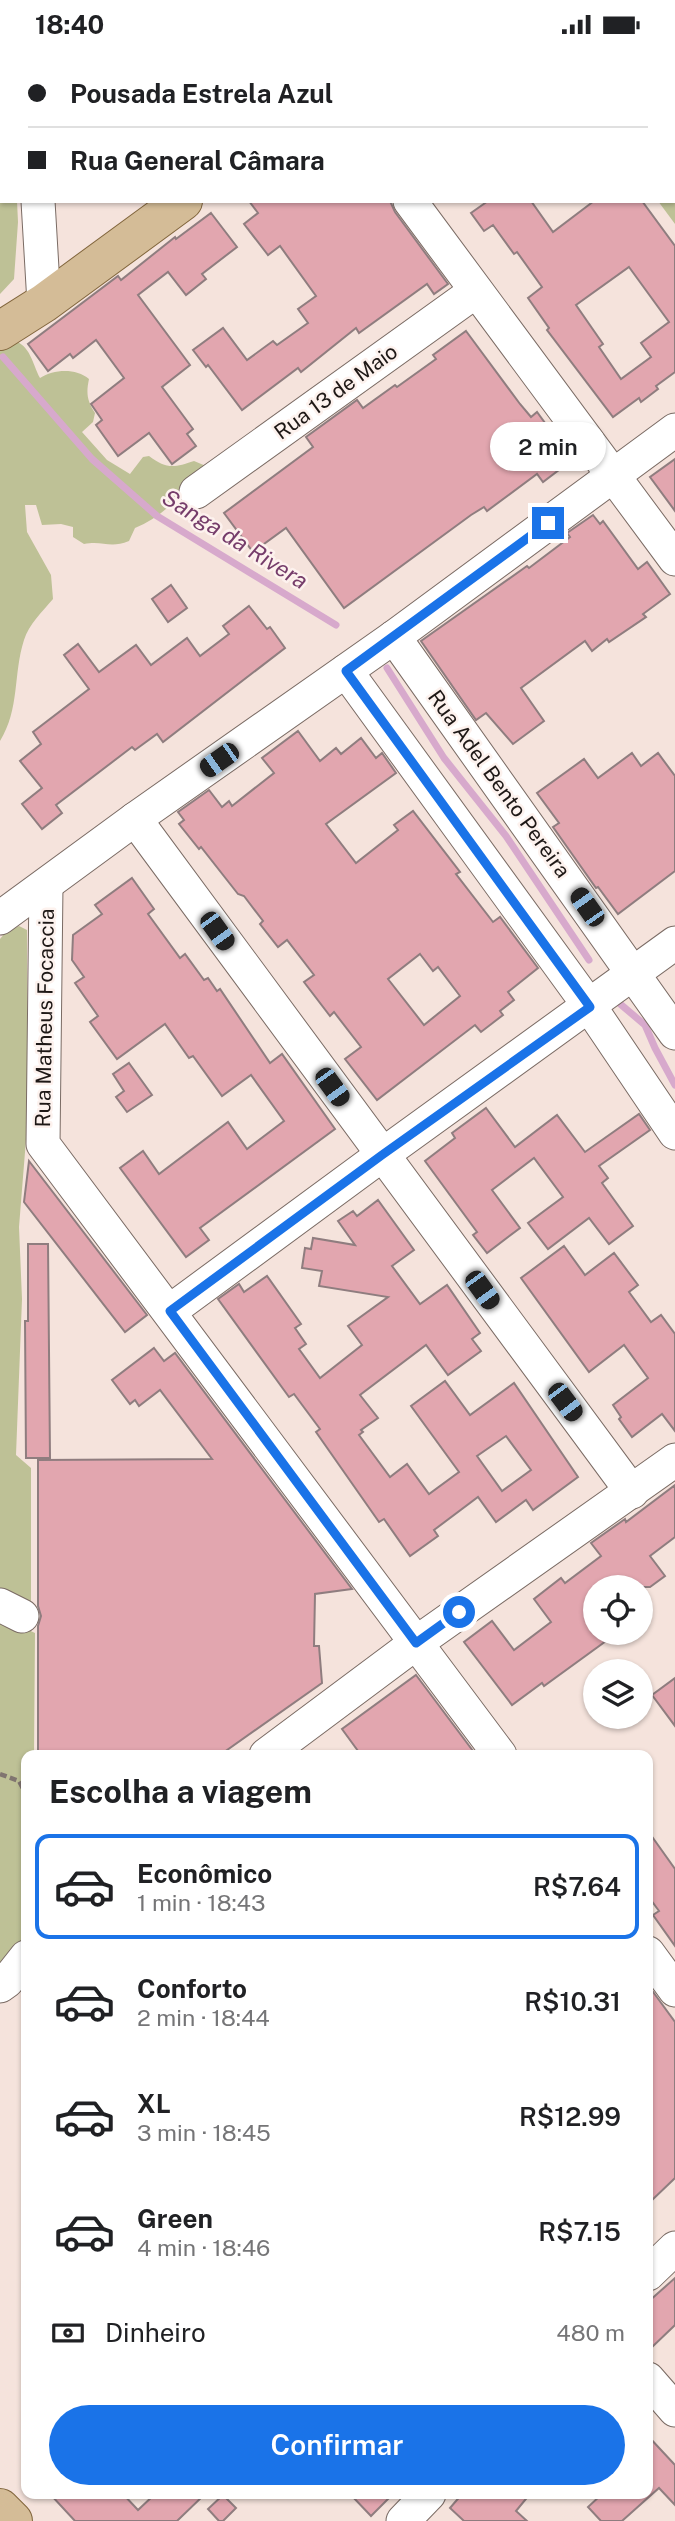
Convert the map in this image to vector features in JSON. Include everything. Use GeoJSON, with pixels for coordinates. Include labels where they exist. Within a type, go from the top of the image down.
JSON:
{"type":"FeatureCollection","features":[{"type":"Feature","properties":{"kind":"main road"},"geometry":{"type":"LineString","coordinates":[[0,331],[44,303],[180,203]]}},
{"type":"Feature","properties":{"kind":"main road"},"geometry":{"type":"LineString","coordinates":[[0,2508],[13,2521]]}},
{"type":"Feature","properties":{"kind":"street"},"geometry":{"type":"LineString","coordinates":[[38,203],[44,303]]}},
{"type":"Feature","properties":{"kind":"street"},"geometry":{"type":"LineString","coordinates":[[412,203],[675,559]]}},
{"type":"Feature","properties":{"kind":"street","name":"Rua 13 de Maio"},"geometry":{"type":"LineString","coordinates":[[196,492],[476,291]]}},
{"type":"Feature","properties":{"kind":"street"},"geometry":{"type":"LineString","coordinates":[[0,918],[135,819],[394,637],[675,430]]}},
{"type":"Feature","properties":{"kind":"street","name":"Rua Adel Bento Pereira"},"geometry":{"type":"LineString","coordinates":[[394,637],[675,1033]]}},
{"type":"Feature","properties":{"kind":"street"},"geometry":{"type":"LineString","coordinates":[[346,671],[590,1007],[675,1133]]}},
{"type":"Feature","properties":{"kind":"street"},"geometry":{"type":"LineString","coordinates":[[135,819],[632,1492]]}},
{"type":"Feature","properties":{"kind":"street","name":"Rua Matheus Focaccia"},"geometry":{"type":"LineString","coordinates":[[46,885],[43,1144],[496,1750]]}},
{"type":"Feature","properties":{"kind":"street"},"geometry":{"type":"LineString","coordinates":[[170,1311],[675,943]]}},
{"type":"Feature","properties":{"kind":"street"},"geometry":{"type":"LineString","coordinates":[[273,1750],[416,1643],[675,1460]]}},
{"type":"Feature","properties":{"kind":"street"},"geometry":{"type":"LineString","coordinates":[[653,1960],[675,1990]]}},
{"type":"Feature","properties":{"kind":"street"},"geometry":{"type":"LineString","coordinates":[[0,1986],[7,1982],[21,1964]]}},
{"type":"Feature","properties":{"kind":"street"},"geometry":{"type":"LineString","coordinates":[[653,2269],[675,2248]]}},
{"type":"Feature","properties":{"kind":"street"},"geometry":{"type":"LineString","coordinates":[[653,2385],[675,2410]]}},
{"type":"Feature","properties":{"kind":"street"},"geometry":{"type":"LineString","coordinates":[[402,2521],[424,2499]]}},
{"type":"Feature","properties":{"kind":"path"},"geometry":{"type":"LineString","coordinates":[[0,1774],[19,1781],[21,1785]]}},
{"type":"Feature","properties":{"kind":"green space"},"geometry":{"type":"Polygon","coordinates":[[[0,203],[17,203],[14,279],[0,294],[0,203]]]}},
{"type":"Feature","properties":{"kind":"green space"},"geometry":{"type":"Polygon","coordinates":[[[659,203],[675,203],[675,224],[659,203]]]}},
{"type":"Feature","properties":{"kind":"green space"},"geometry":{"type":"Polygon","coordinates":[[[13,340],[24,346],[40,378],[65,371],[84,375],[89,379],[88,397],[95,413],[93,422],[82,432],[107,460],[130,474],[143,457],[149,456],[165,465],[175,466],[194,461],[206,466],[174,502],[156,517],[135,528],[129,541],[122,543],[84,544],[73,537],[73,527],[61,524],[42,525],[36,505],[25,505],[27,532],[51,575],[53,599],[26,634],[11,717],[0,741],[0,349],[13,340]]]}},
{"type":"Feature","properties":{"kind":"green space"},"geometry":{"type":"Polygon","coordinates":[[[19,926],[27,930],[27,1127],[19,1227],[22,1299],[16,1455],[31,1468],[31,1601],[0,1589],[0,939],[5,933],[19,926]]]}},
{"type":"Feature","properties":{"kind":"green space"},"geometry":{"type":"Polygon","coordinates":[[[0,1617],[35,1633],[34,1750],[21,1750],[21,1958],[0,1981],[0,1617]]]}},
{"type":"Feature","properties":{"kind":"building"},"geometry":{"type":"Polygon","coordinates":[[[250,203],[391,203],[448,284],[434,294],[427,284],[359,333],[356,328],[301,372],[298,368],[242,410],[208,365],[206,367],[193,350],[223,328],[247,360],[273,341],[277,345],[308,323],[298,309],[316,296],[280,246],[268,255],[244,224],[258,213],[250,203]]]}},
{"type":"Feature","properties":{"kind":"building"},"geometry":{"type":"Polygon","coordinates":[[[485,203],[532,203],[553,232],[591,203],[643,203],[675,246],[675,372],[641,402],[639,398],[613,417],[547,330],[549,328],[528,298],[542,287],[493,225],[484,231],[471,213],[485,203]],[[629,267],[576,305],[603,344],[599,347],[621,379],[651,357],[641,343],[669,322],[629,267]]]}},
{"type":"Feature","properties":{"kind":"building"},"geometry":{"type":"Polygon","coordinates":[[[211,213],[237,247],[202,274],[206,279],[186,295],[168,272],[138,295],[190,365],[162,387],[193,429],[187,434],[196,446],[172,464],[149,433],[118,456],[96,425],[102,420],[91,404],[124,378],[96,340],[73,358],[70,354],[48,371],[28,344],[118,276],[121,280],[175,237],[176,239],[211,213]]]}},
{"type":"Feature","properties":{"kind":"building"},"geometry":{"type":"Polygon","coordinates":[[[466,331],[520,404],[531,417],[537,412],[572,460],[543,482],[537,474],[487,511],[484,507],[471,515],[344,608],[286,528],[253,552],[224,513],[313,447],[306,437],[357,400],[363,408],[395,385],[397,387],[436,359],[433,355],[466,331]]]}},
{"type":"Feature","properties":{"kind":"building"},"geometry":{"type":"Polygon","coordinates":[[[675,459],[675,511],[650,477],[675,459]]]}},
{"type":"Feature","properties":{"kind":"building"},"geometry":{"type":"Polygon","coordinates":[[[593,515],[600,524],[603,521],[638,569],[647,562],[670,594],[643,614],[646,617],[609,642],[607,639],[592,651],[585,641],[521,688],[544,721],[513,744],[486,713],[476,720],[421,641],[527,566],[529,568],[570,537],[567,533],[593,515]]]}},
{"type":"Feature","properties":{"kind":"building"},"geometry":{"type":"Polygon","coordinates":[[[171,585],[187,608],[168,622],[152,599],[171,585]]]}},
{"type":"Feature","properties":{"kind":"building"},"geometry":{"type":"Polygon","coordinates":[[[249,606],[267,629],[270,627],[285,648],[163,742],[157,734],[135,750],[132,747],[56,805],[62,813],[42,829],[22,804],[42,788],[20,761],[41,744],[33,732],[89,689],[64,655],[78,644],[99,672],[136,645],[151,665],[187,638],[200,656],[229,634],[223,626],[249,606]]]}},
{"type":"Feature","properties":{"kind":"building"},"geometry":{"type":"Polygon","coordinates":[[[298,731],[320,761],[336,748],[341,754],[361,738],[376,758],[382,753],[396,773],[326,824],[356,863],[398,830],[394,825],[413,811],[460,872],[456,874],[493,922],[500,917],[538,968],[508,992],[514,1000],[500,1011],[503,1015],[481,1032],[475,1025],[377,1100],[345,1059],[361,1047],[334,1012],[330,1016],[304,982],[314,975],[287,940],[278,947],[260,924],[263,921],[244,896],[238,894],[179,824],[184,820],[178,812],[209,790],[222,807],[229,801],[232,806],[274,773],[262,758],[298,731]],[[420,954],[388,979],[424,1025],[460,996],[438,967],[433,971],[420,954]]]}},
{"type":"Feature","properties":{"kind":"building"},"geometry":{"type":"Polygon","coordinates":[[[632,753],[641,766],[658,753],[675,776],[675,871],[618,914],[553,827],[559,823],[537,793],[584,759],[598,778],[632,753]]]}},
{"type":"Feature","properties":{"kind":"building"},"geometry":{"type":"Polygon","coordinates":[[[132,878],[154,909],[148,914],[180,958],[185,954],[204,980],[208,978],[217,991],[220,989],[270,1063],[282,1054],[335,1129],[200,1228],[209,1240],[186,1257],[120,1168],[143,1151],[159,1174],[228,1122],[247,1149],[284,1121],[251,1075],[222,1096],[193,1056],[189,1058],[165,1024],[117,1059],[90,1022],[98,1016],[75,983],[84,977],[72,960],[73,935],[102,914],[95,905],[132,878]]]}},
{"type":"Feature","properties":{"kind":"building"},"geometry":{"type":"Polygon","coordinates":[[[129,1063],[152,1095],[127,1112],[116,1097],[124,1091],[113,1074],[129,1063]]]}},
{"type":"Feature","properties":{"kind":"building"},"geometry":{"type":"Polygon","coordinates":[[[486,1108],[515,1147],[557,1115],[585,1152],[639,1114],[650,1130],[599,1166],[608,1178],[602,1183],[633,1226],[609,1244],[589,1218],[548,1249],[528,1223],[563,1197],[534,1158],[492,1190],[520,1228],[487,1253],[473,1235],[477,1232],[425,1161],[455,1138],[452,1133],[486,1108]]]}},
{"type":"Feature","properties":{"kind":"building"},"geometry":{"type":"Polygon","coordinates":[[[29,1161],[147,1315],[125,1332],[24,1202],[29,1161]]]}},
{"type":"Feature","properties":{"kind":"building"},"geometry":{"type":"Polygon","coordinates":[[[378,1200],[414,1250],[392,1266],[420,1304],[447,1285],[480,1333],[472,1339],[481,1351],[448,1375],[426,1345],[360,1395],[378,1418],[361,1430],[363,1432],[359,1435],[390,1477],[407,1464],[429,1494],[459,1472],[411,1406],[445,1381],[470,1415],[514,1383],[578,1477],[533,1510],[526,1500],[496,1522],[478,1497],[434,1530],[438,1536],[410,1556],[384,1519],[379,1522],[316,1432],[320,1429],[294,1394],[289,1397],[218,1299],[239,1284],[244,1292],[267,1276],[301,1324],[295,1328],[306,1344],[299,1349],[320,1378],[362,1345],[348,1326],[388,1297],[319,1286],[322,1271],[302,1268],[305,1248],[311,1249],[313,1238],[355,1245],[338,1221],[353,1211],[357,1216],[378,1200]],[[506,1436],[477,1456],[502,1491],[531,1470],[506,1436]]]}},
{"type":"Feature","properties":{"kind":"building"},"geometry":{"type":"Polygon","coordinates":[[[28,1244],[48,1244],[50,1458],[26,1458],[25,1321],[28,1321],[28,1244]]]}},
{"type":"Feature","properties":{"kind":"building"},"geometry":{"type":"Polygon","coordinates":[[[564,1246],[585,1275],[614,1253],[638,1285],[629,1292],[651,1322],[661,1315],[675,1334],[675,1431],[662,1414],[632,1437],[613,1405],[648,1378],[624,1345],[589,1372],[521,1278],[564,1246]]]}},
{"type":"Feature","properties":{"kind":"building"},"geometry":{"type":"Polygon","coordinates":[[[154,1348],[164,1361],[175,1353],[352,1589],[315,1594],[314,1646],[319,1646],[322,1683],[227,1750],[38,1750],[38,1626],[41,1616],[38,1606],[38,1460],[212,1459],[160,1390],[139,1406],[135,1400],[130,1404],[112,1380],[154,1348]]]}},
{"type":"Feature","properties":{"kind":"building"},"geometry":{"type":"Polygon","coordinates":[[[675,1485],[675,1537],[650,1556],[665,1576],[653,1585],[653,1575],[583,1575],[583,1645],[600,1645],[544,1686],[542,1683],[512,1705],[464,1642],[492,1621],[514,1650],[551,1622],[534,1599],[561,1578],[565,1583],[601,1556],[591,1543],[625,1519],[626,1522],[675,1485]]]}},
{"type":"Feature","properties":{"kind":"building"},"geometry":{"type":"Polygon","coordinates":[[[416,1675],[472,1750],[357,1750],[342,1729],[416,1675]]]}},
{"type":"Feature","properties":{"kind":"building"},"geometry":{"type":"Polygon","coordinates":[[[675,1678],[675,1726],[653,1696],[675,1678]]]}},
{"type":"Feature","properties":{"kind":"building"},"geometry":{"type":"Polygon","coordinates":[[[653,1838],[675,1869],[675,1946],[653,1915],[659,1911],[653,1903],[653,1838]]]}},
{"type":"Feature","properties":{"kind":"building"},"geometry":{"type":"Polygon","coordinates":[[[653,1992],[675,2022],[675,2178],[653,2199],[653,1992]]]}},
{"type":"Feature","properties":{"kind":"building"},"geometry":{"type":"Polygon","coordinates":[[[675,2278],[675,2325],[653,2346],[653,2298],[675,2278]]]}},
{"type":"Feature","properties":{"kind":"building"},"geometry":{"type":"Polygon","coordinates":[[[653,2441],[675,2465],[675,2505],[659,2488],[653,2493],[653,2441]]]}},
{"type":"Feature","properties":{"kind":"building"},"geometry":{"type":"Polygon","coordinates":[[[55,2499],[128,2499],[138,2510],[150,2499],[200,2499],[177,2521],[75,2521],[55,2499]]]}},
{"type":"Feature","properties":{"kind":"building"},"geometry":{"type":"Polygon","coordinates":[[[219,2499],[227,2499],[236,2508],[223,2521],[219,2521],[208,2509],[219,2499]]]}},
{"type":"Feature","properties":{"kind":"building"},"geometry":{"type":"Polygon","coordinates":[[[355,2499],[388,2499],[371,2516],[355,2499]]]}},
{"type":"Feature","properties":{"kind":"building"},"geometry":{"type":"Polygon","coordinates":[[[458,2499],[526,2499],[516,2511],[527,2521],[464,2521],[450,2508],[458,2499]]]}},
{"type":"Feature","properties":{"kind":"building"},"geometry":{"type":"Polygon","coordinates":[[[597,2499],[647,2499],[622,2521],[601,2521],[588,2507],[597,2499]]]}},
{"type":"Feature","properties":{"kind":"waterway","name":"Sanga da Rivera"},"geometry":{"type":"LineString","coordinates":[[3,357],[92,459],[157,516],[336,625]]}},
{"type":"Feature","properties":{"kind":"waterway","name":"Sanga da Rivera"},"geometry":{"type":"LineString","coordinates":[[387,668],[444,758],[506,836],[589,960]]}},
{"type":"Feature","properties":{"kind":"waterway","name":"Sanga da Rivera"},"geometry":{"type":"LineString","coordinates":[[619,1003],[645,1025],[675,1085]]}},
{"type":"Feature","properties":{"kind":"route"},"geometry":{"type":"LineString","coordinates":[[459,1612],[416,1643],[170,1311],[590,1007],[346,671],[548,523]]}}]}
